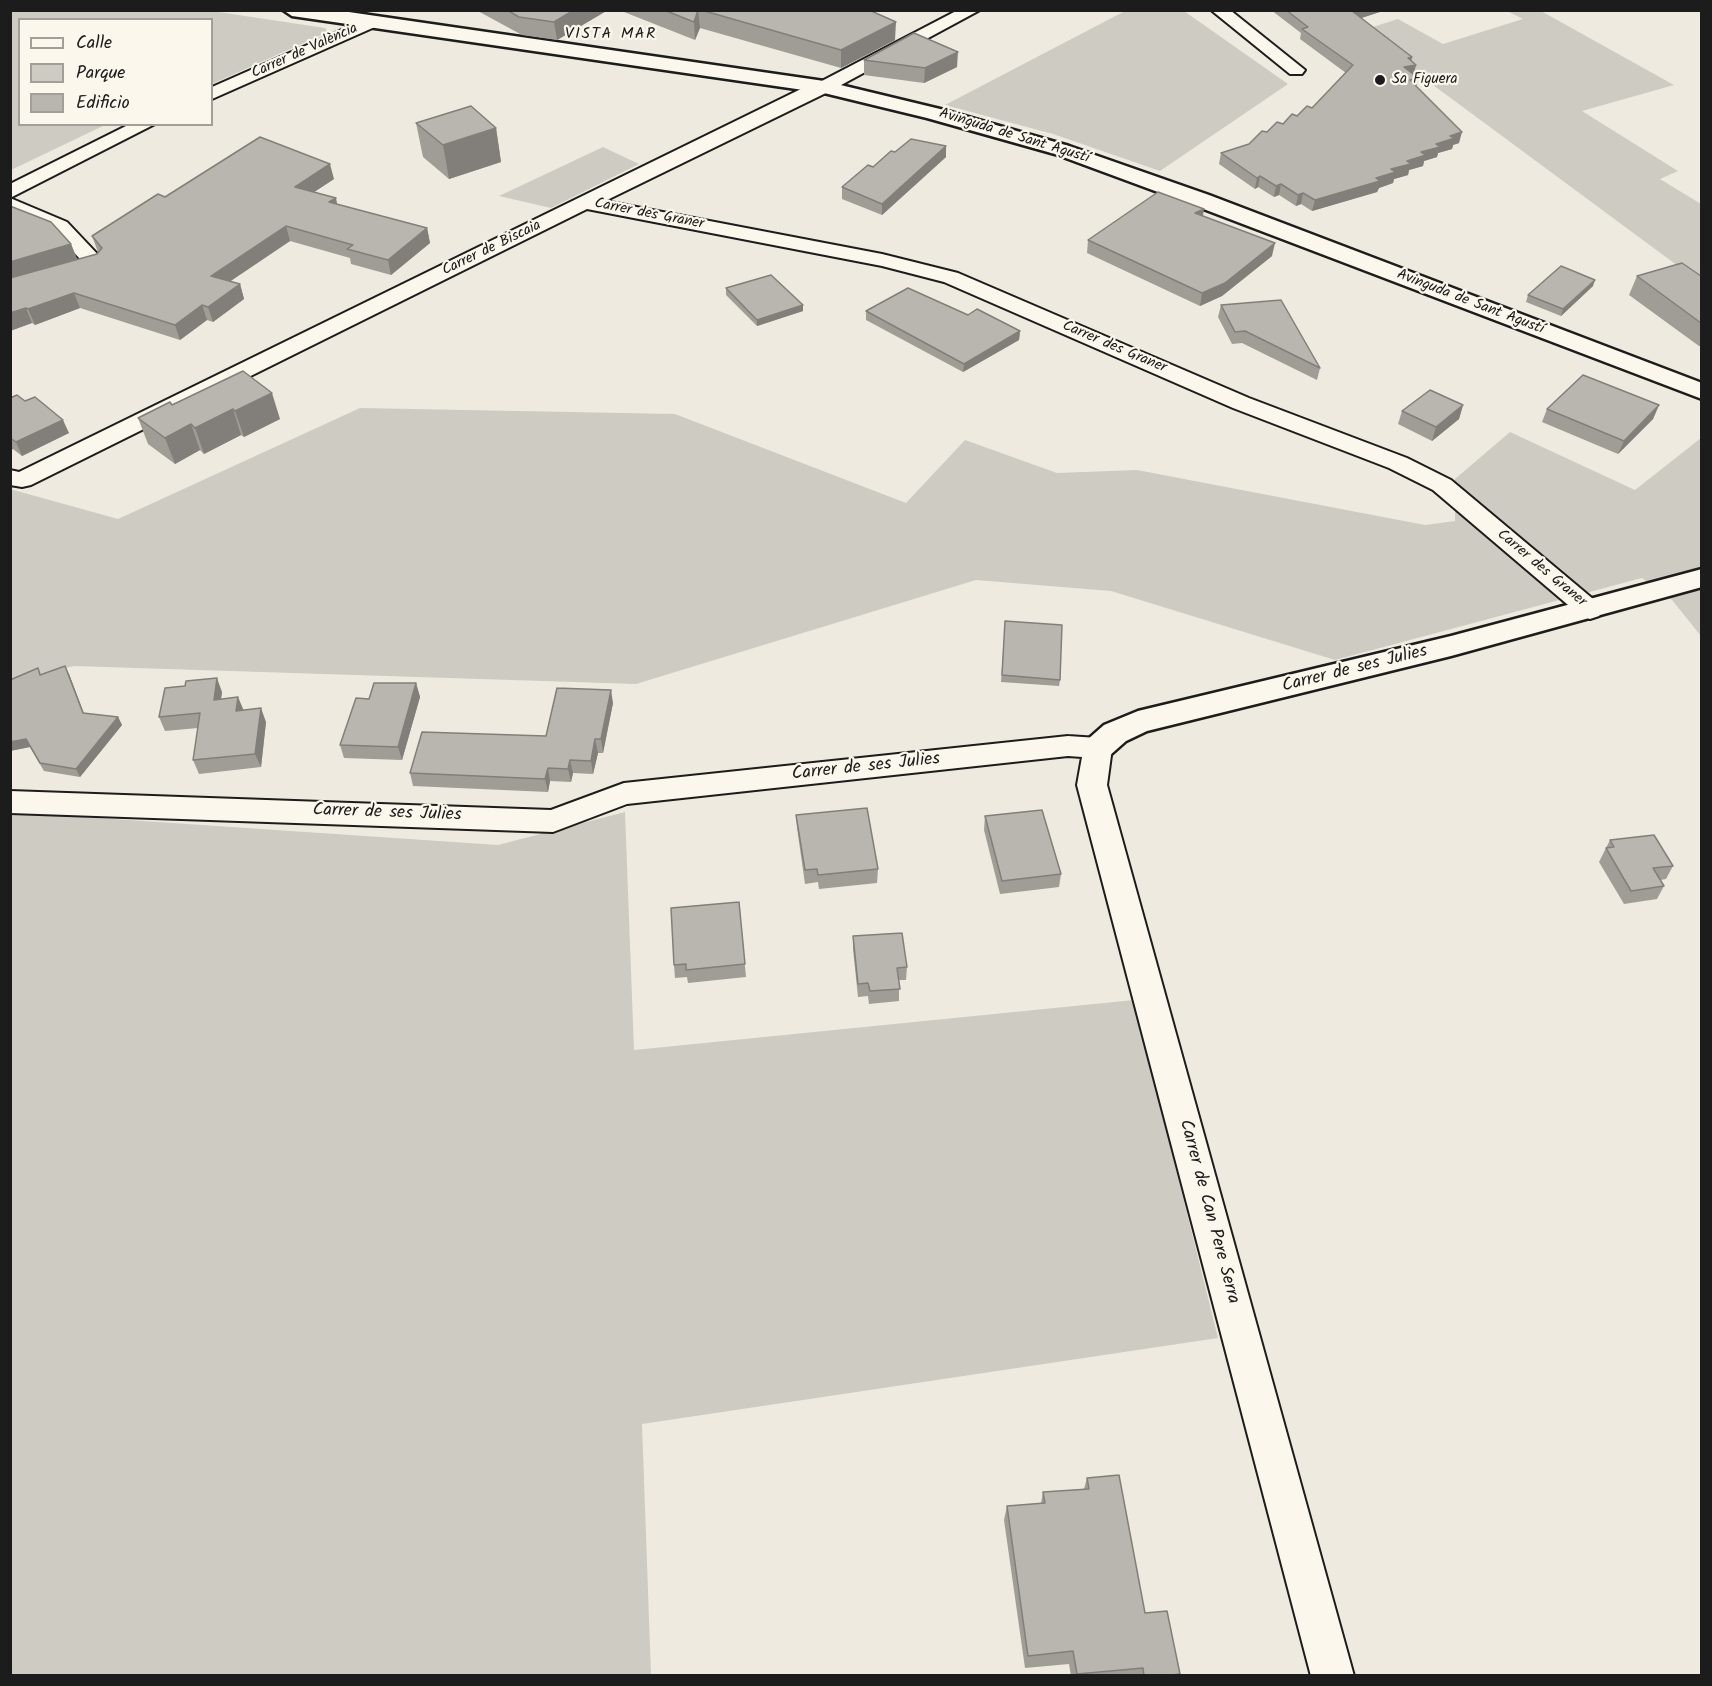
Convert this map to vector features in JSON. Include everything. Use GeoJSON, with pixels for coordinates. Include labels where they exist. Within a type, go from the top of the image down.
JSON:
{"type":"FeatureCollection","features":[{"type":"Feature","properties":{"kind":"street","name":"Avinguda de Sant Agustí"},"geometry":{"type":"LineString","coordinates":[[292,10],[824,87],[933,113],[1062,150],[1201,200],[1701,392]]}},
{"type":"Feature","properties":{"kind":"street","name":"Carrer de València"},"geometry":{"type":"LineString","coordinates":[[213,94],[398,10]]}},
{"type":"Feature","properties":{"kind":"street","name":"Carrer de Biscaia"},"geometry":{"type":"LineString","coordinates":[[10,477],[22,480],[800,96],[824,87],[972,10]]}},
{"type":"Feature","properties":{"kind":"street"},"geometry":{"type":"LineString","coordinates":[[1220,10],[1296,70]]}},
{"type":"Feature","properties":{"kind":"street"},"geometry":{"type":"LineString","coordinates":[[10,192],[142,126]]}},
{"type":"Feature","properties":{"kind":"street","name":"Carrer des Graner"},"geometry":{"type":"LineString","coordinates":[[586,203],[882,260],[951,278],[1241,403],[1398,463],[1442,485],[1590,610]]}},
{"type":"Feature","properties":{"kind":"street"},"geometry":{"type":"LineString","coordinates":[[10,204],[60,226],[95,263],[10,288]]}},
{"type":"Feature","properties":{"kind":"street","name":"Carrer de ses Julies"},"geometry":{"type":"LineString","coordinates":[[10,802],[553,821],[624,794],[1068,746],[1098,748],[1115,733],[1138,722],[1590,610],[1701,578]]}},
{"type":"Feature","properties":{"kind":"street","name":"Carrer de Can Pere Serra"},"geometry":{"type":"LineString","coordinates":[[1098,748],[1092,785],[1333,1676]]}},
{"type":"Feature","properties":{"kind":"green space"},"geometry":{"type":"Polygon","coordinates":[[[11,10],[212,11],[325,28],[328,32],[213,84],[213,18],[18,18],[18,126],[103,126],[11,170],[11,10]]]}},
{"type":"Feature","properties":{"kind":"green space"},"geometry":{"type":"Polygon","coordinates":[[[1125,11],[1184,11],[1288,84],[1160,171],[1053,134],[945,105],[1125,11]]]}},
{"type":"Feature","properties":{"kind":"green space"},"geometry":{"type":"Polygon","coordinates":[[[1507,11],[1541,11],[1674,85],[1582,111],[1678,171],[1660,179],[1701,204],[1701,283],[1360,31],[1398,19],[1443,44],[1523,19],[1507,11]]]}},
{"type":"Feature","properties":{"kind":"green space"},"geometry":{"type":"Polygon","coordinates":[[[603,147],[639,164],[551,208],[499,196],[603,147]]]}},
{"type":"Feature","properties":{"kind":"green space"},"geometry":{"type":"Polygon","coordinates":[[[360,408],[675,414],[906,503],[965,440],[1057,473],[1137,470],[1425,525],[1455,521],[1455,479],[1510,432],[1635,490],[1701,438],[1701,636],[1672,600],[1642,578],[1335,660],[1111,591],[976,580],[636,684],[74,666],[11,681],[10,489],[118,519],[360,408]]]}},
{"type":"Feature","properties":{"kind":"green space"},"geometry":{"type":"Polygon","coordinates":[[[10,812],[498,845],[625,812],[634,1050],[1134,1000],[1218,1338],[642,1424],[651,1675],[11,1675],[10,812]]]}},
{"type":"Feature","properties":{"kind":"building"},"geometry":{"type":"Polygon","coordinates":[[[507,10],[574,10],[554,22],[519,17],[507,10]]]}},
{"type":"Feature","properties":{"kind":"building"},"geometry":{"type":"Polygon","coordinates":[[[664,10],[698,10],[694,22],[664,10]]]}},
{"type":"Feature","properties":{"kind":"building"},"geometry":{"type":"Polygon","coordinates":[[[701,10],[869,10],[896,22],[841,50],[701,10]]]}},
{"type":"Feature","properties":{"kind":"building"},"geometry":{"type":"Polygon","coordinates":[[[1286,10],[1354,10],[1352,11],[1412,57],[1408,58],[1416,65],[1404,67],[1418,78],[1410,80],[1462,132],[1450,136],[1455,138],[1436,144],[1440,147],[1421,152],[1426,155],[1407,161],[1411,164],[1391,169],[1396,172],[1376,178],[1380,181],[1315,200],[1303,193],[1298,195],[1281,184],[1276,186],[1260,176],[1257,178],[1221,153],[1249,144],[1262,131],[1267,132],[1277,122],[1283,124],[1292,114],[1297,116],[1307,106],[1312,108],[1353,65],[1302,29],[1308,27],[1286,10]]]}},
{"type":"Feature","properties":{"kind":"building"},"geometry":{"type":"Polygon","coordinates":[[[914,33],[958,52],[925,68],[864,60],[914,33]]]}},
{"type":"Feature","properties":{"kind":"building"},"geometry":{"type":"Polygon","coordinates":[[[471,106],[496,128],[443,145],[416,123],[471,106]]]}},
{"type":"Feature","properties":{"kind":"building"},"geometry":{"type":"Polygon","coordinates":[[[260,137],[330,164],[295,187],[336,198],[329,202],[427,228],[388,260],[347,249],[353,245],[286,226],[211,276],[240,284],[208,307],[202,305],[175,325],[74,293],[10,313],[10,278],[97,254],[102,248],[92,236],[158,194],[165,197],[260,137]]]}},
{"type":"Feature","properties":{"kind":"building"},"geometry":{"type":"Polygon","coordinates":[[[911,139],[946,146],[882,204],[842,187],[868,165],[873,167],[891,151],[895,152],[911,139]]]}},
{"type":"Feature","properties":{"kind":"building"},"geometry":{"type":"Polygon","coordinates":[[[1158,192],[1204,209],[1195,213],[1275,243],[1225,283],[1202,293],[1088,240],[1158,192]]]}},
{"type":"Feature","properties":{"kind":"building"},"geometry":{"type":"Polygon","coordinates":[[[10,206],[51,222],[71,244],[10,262],[10,206]]]}},
{"type":"Feature","properties":{"kind":"building"},"geometry":{"type":"Polygon","coordinates":[[[1682,263],[1701,276],[1701,323],[1637,276],[1682,263]]]}},
{"type":"Feature","properties":{"kind":"building"},"geometry":{"type":"Polygon","coordinates":[[[1561,266],[1595,280],[1563,309],[1528,295],[1561,266]]]}},
{"type":"Feature","properties":{"kind":"building"},"geometry":{"type":"Polygon","coordinates":[[[771,275],[803,305],[757,320],[726,288],[771,275]]]}},
{"type":"Feature","properties":{"kind":"building"},"geometry":{"type":"Polygon","coordinates":[[[908,288],[968,315],[977,309],[1020,331],[964,364],[866,311],[908,288]]]}},
{"type":"Feature","properties":{"kind":"building"},"geometry":{"type":"Polygon","coordinates":[[[1281,300],[1320,368],[1245,331],[1235,332],[1221,305],[1281,300]]]}},
{"type":"Feature","properties":{"kind":"building"},"geometry":{"type":"Polygon","coordinates":[[[243,371],[272,393],[195,428],[191,424],[165,438],[138,418],[170,402],[172,405],[243,371]]]}},
{"type":"Feature","properties":{"kind":"building"},"geometry":{"type":"Polygon","coordinates":[[[1583,375],[1659,405],[1624,441],[1547,409],[1583,375]]]}},
{"type":"Feature","properties":{"kind":"building"},"geometry":{"type":"Polygon","coordinates":[[[1430,390],[1463,405],[1436,427],[1402,411],[1430,390]]]}},
{"type":"Feature","properties":{"kind":"building"},"geometry":{"type":"Polygon","coordinates":[[[17,395],[25,401],[35,397],[63,420],[16,442],[10,438],[10,398],[17,395]]]}},
{"type":"Feature","properties":{"kind":"building"},"geometry":{"type":"Polygon","coordinates":[[[1005,621],[1062,625],[1060,680],[1002,675],[1005,621]]]}},
{"type":"Feature","properties":{"kind":"building"},"geometry":{"type":"Polygon","coordinates":[[[65,666],[83,713],[118,717],[76,769],[40,763],[26,739],[10,742],[10,680],[38,668],[40,675],[65,666]]]}},
{"type":"Feature","properties":{"kind":"building"},"geometry":{"type":"Polygon","coordinates":[[[217,678],[214,700],[238,697],[236,711],[261,708],[255,754],[193,760],[200,713],[159,717],[165,688],[185,686],[186,681],[217,678]]]}},
{"type":"Feature","properties":{"kind":"building"},"geometry":{"type":"Polygon","coordinates":[[[374,683],[416,683],[398,747],[340,745],[356,698],[369,699],[374,683]]]}},
{"type":"Feature","properties":{"kind":"building"},"geometry":{"type":"Polygon","coordinates":[[[557,688],[611,690],[601,739],[595,739],[591,761],[570,760],[568,769],[548,768],[545,779],[410,773],[422,732],[546,736],[557,688]]]}},
{"type":"Feature","properties":{"kind":"building"},"geometry":{"type":"Polygon","coordinates":[[[867,808],[878,869],[818,875],[817,869],[805,870],[796,815],[867,808]]]}},
{"type":"Feature","properties":{"kind":"building"},"geometry":{"type":"Polygon","coordinates":[[[1042,810],[1061,874],[1002,881],[985,816],[1042,810]]]}},
{"type":"Feature","properties":{"kind":"building"},"geometry":{"type":"Polygon","coordinates":[[[1654,835],[1673,866],[1653,868],[1664,886],[1631,891],[1606,848],[1614,847],[1610,840],[1654,835]]]}},
{"type":"Feature","properties":{"kind":"building"},"geometry":{"type":"Polygon","coordinates":[[[739,902],[745,964],[686,970],[686,964],[674,965],[671,908],[739,902]]]}},
{"type":"Feature","properties":{"kind":"building"},"geometry":{"type":"Polygon","coordinates":[[[902,933],[907,967],[897,968],[900,989],[870,991],[868,983],[858,984],[853,936],[902,933]]]}},
{"type":"Feature","properties":{"kind":"building"},"geometry":{"type":"Polygon","coordinates":[[[1119,1475],[1145,1613],[1167,1611],[1180,1674],[1144,1676],[1143,1668],[1077,1674],[1073,1651],[1028,1656],[1007,1506],[1045,1503],[1043,1492],[1089,1489],[1087,1478],[1119,1475]]]}},
{"type":"Feature","properties":{"kind":"place","name":"Sa Figuera"},"geometry":{"type":"Point","coordinates":[1380,80]}},
{"type":"Feature","properties":{"kind":"district","name":"VISTA MAR"},"geometry":{"type":"Point","coordinates":[611,35]}}]}
